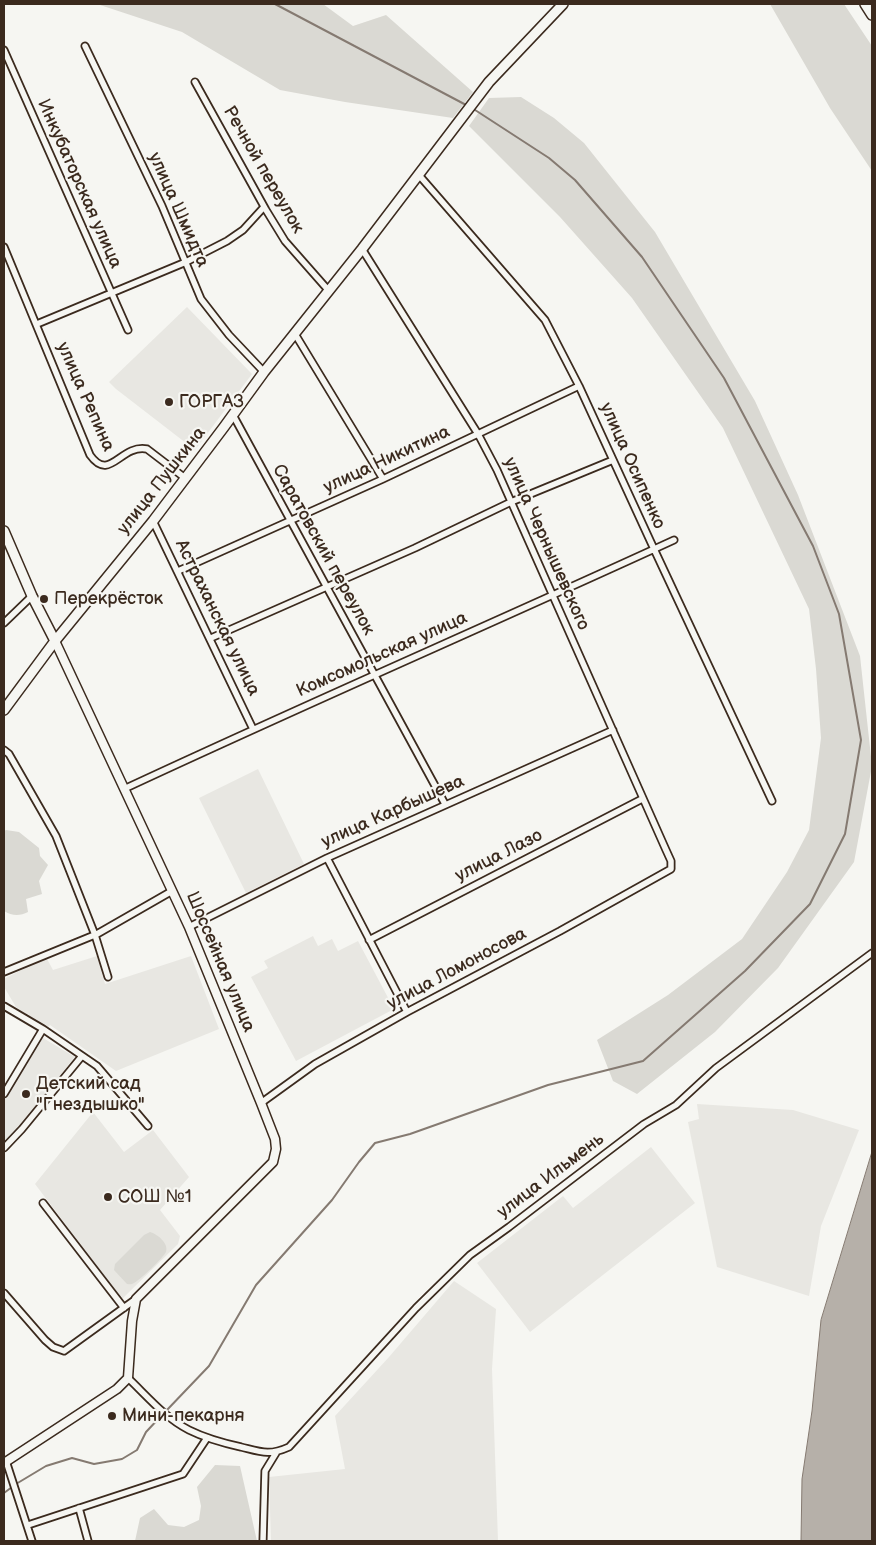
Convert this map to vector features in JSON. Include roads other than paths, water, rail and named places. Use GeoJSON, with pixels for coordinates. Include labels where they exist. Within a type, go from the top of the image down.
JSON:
{"type":"FeatureCollection","features":[{"type":"Feature","properties":{"kind":"main road","name":"улица Пушкина"},"geometry":{"type":"LineString","coordinates":[[4,710],[55,641],[153,520],[264,372],[362,249],[489,82],[563,4]]}},
{"type":"Feature","properties":{"kind":"main road"},"geometry":{"type":"LineString","coordinates":[[865,4],[872,15]]}},
{"type":"Feature","properties":{"kind":"main road","name":"Шоссейная улица"},"geometry":{"type":"LineString","coordinates":[[4,531],[32,596],[55,641]]}},
{"type":"Feature","properties":{"kind":"street","name":"улица Шмидта"},"geometry":{"type":"LineString","coordinates":[[85,46],[162,206],[201,299],[229,335],[264,372]]}},
{"type":"Feature","properties":{"kind":"street","name":"Инкубаторская улица"},"geometry":{"type":"LineString","coordinates":[[4,50],[128,330]]}},
{"type":"Feature","properties":{"kind":"street","name":"Речной переулок"},"geometry":{"type":"LineString","coordinates":[[195,82],[285,242],[329,291]]}},
{"type":"Feature","properties":{"kind":"street","name":"улица Осипенко"},"geometry":{"type":"LineString","coordinates":[[418,174],[546,320],[579,386],[772,800]]}},
{"type":"Feature","properties":{"kind":"street"},"geometry":{"type":"LineString","coordinates":[[37,324],[186,262],[227,241],[243,230],[264,207]]}},
{"type":"Feature","properties":{"kind":"street","name":"улица Репина"},"geometry":{"type":"LineString","coordinates":[[4,248],[88,450],[96,463],[103,466],[110,465],[124,454],[140,448],[147,449],[185,478]]}},
{"type":"Feature","properties":{"kind":"street","name":"улица Чернышевского"},"geometry":{"type":"LineString","coordinates":[[362,249],[478,434],[497,470],[666,850],[671,869]]}},
{"type":"Feature","properties":{"kind":"street"},"geometry":{"type":"LineString","coordinates":[[295,334],[383,479]]}},
{"type":"Feature","properties":{"kind":"street","name":"улица Никитина"},"geometry":{"type":"LineString","coordinates":[[178,571],[383,479],[579,386]]}},
{"type":"Feature","properties":{"kind":"street","name":"Саратовский переулок"},"geometry":{"type":"LineString","coordinates":[[233,415],[445,804]]}},
{"type":"Feature","properties":{"kind":"street"},"geometry":{"type":"LineString","coordinates":[[211,638],[415,548],[511,502],[613,460]]}},
{"type":"Feature","properties":{"kind":"street","name":"Астраханская улица"},"geometry":{"type":"LineString","coordinates":[[153,520],[253,729]]}},
{"type":"Feature","properties":{"kind":"street","name":"Комсомольская улица"},"geometry":{"type":"LineString","coordinates":[[124,789],[452,639],[554,596],[674,540]]}},
{"type":"Feature","properties":{"kind":"street"},"geometry":{"type":"LineString","coordinates":[[4,623],[32,596]]}},
{"type":"Feature","properties":{"kind":"street","name":"Шоссейная улица"},"geometry":{"type":"LineString","coordinates":[[55,641],[189,927],[275,1139],[276,1149],[273,1162],[136,1299]]}},
{"type":"Feature","properties":{"kind":"street","name":"улица Карбышева"},"geometry":{"type":"LineString","coordinates":[[189,927],[327,858],[613,730]]}},
{"type":"Feature","properties":{"kind":"street"},"geometry":{"type":"LineString","coordinates":[[4,750],[9,754],[56,836],[95,935],[108,977]]}},
{"type":"Feature","properties":{"kind":"street","name":"улица Лазо"},"geometry":{"type":"LineString","coordinates":[[369,940],[642,798]]}},
{"type":"Feature","properties":{"kind":"street"},"geometry":{"type":"LineString","coordinates":[[327,858],[406,1012]]}},
{"type":"Feature","properties":{"kind":"street","name":"улица Ломоносова"},"geometry":{"type":"LineString","coordinates":[[261,1103],[315,1064],[406,1012],[560,931],[671,869]]}},
{"type":"Feature","properties":{"kind":"street"},"geometry":{"type":"LineString","coordinates":[[4,972],[95,935],[172,891]]}},
{"type":"Feature","properties":{"kind":"street","name":"улица Ильмень"},"geometry":{"type":"LineString","coordinates":[[263,1541],[265,1471],[276,1453],[289,1447],[416,1308],[470,1255],[644,1124],[676,1105],[716,1068],[872,953]]}},
{"type":"Feature","properties":{"kind":"street"},"geometry":{"type":"LineString","coordinates":[[4,1006],[43,1029],[97,1066],[148,1126]]}},
{"type":"Feature","properties":{"kind":"street"},"geometry":{"type":"LineString","coordinates":[[4,1094],[43,1029]]}},
{"type":"Feature","properties":{"kind":"street"},"geometry":{"type":"LineString","coordinates":[[4,1148],[82,1056]]}},
{"type":"Feature","properties":{"kind":"street"},"geometry":{"type":"LineString","coordinates":[[42,1203],[124,1308]]}},
{"type":"Feature","properties":{"kind":"street"},"geometry":{"type":"LineString","coordinates":[[4,1293],[45,1340],[53,1347],[64,1351],[136,1299]]}},
{"type":"Feature","properties":{"kind":"street"},"geometry":{"type":"LineString","coordinates":[[32,1541],[5,1462],[117,1389],[128,1378],[132,1321],[136,1299]]}},
{"type":"Feature","properties":{"kind":"street"},"geometry":{"type":"LineString","coordinates":[[128,1378],[172,1420],[188,1430],[207,1438],[265,1453],[276,1453]]}},
{"type":"Feature","properties":{"kind":"street"},"geometry":{"type":"LineString","coordinates":[[28,1525],[183,1474],[207,1438]]}},
{"type":"Feature","properties":{"kind":"street"},"geometry":{"type":"LineString","coordinates":[[79,1508],[88,1541]]}},
{"type":"Feature","properties":{"kind":"waterway"},"geometry":{"type":"LineString","coordinates":[[275,4],[468,106]]}},
{"type":"Feature","properties":{"kind":"waterway"},"geometry":{"type":"LineString","coordinates":[[166,1411],[209,1366],[256,1285],[332,1200],[375,1143],[410,1134],[548,1085],[643,1061],[745,971],[810,904],[845,834],[861,740],[839,614],[813,546],[724,378],[642,257],[575,180],[549,158],[472,108]]}},
{"type":"Feature","properties":{"kind":"waterway"},"geometry":{"type":"LineString","coordinates":[[16,1484],[46,1466],[72,1458],[94,1464],[122,1459],[137,1450],[146,1432],[162,1415]]}},
{"type":"Feature","properties":{"kind":"waterway"},"geometry":{"type":"LineString","coordinates":[[4,1493],[12,1487]]}},
{"type":"Feature","properties":{"kind":"place","name":"ГОРГАЗ"},"geometry":{"type":"Point","coordinates":[169,402]}},
{"type":"Feature","properties":{"kind":"place","name":"Перекрёсток"},"geometry":{"type":"Point","coordinates":[44,599]}},
{"type":"Feature","properties":{"kind":"place","name":"Детский сад \"Гнездышко\""},"geometry":{"type":"Point","coordinates":[26,1094]}},
{"type":"Feature","properties":{"kind":"place","name":"СОШ №1"},"geometry":{"type":"Point","coordinates":[108,1197]}},
{"type":"Feature","properties":{"kind":"place","name":"Мини-пекарня"},"geometry":{"type":"Point","coordinates":[112,1416]}}]}
